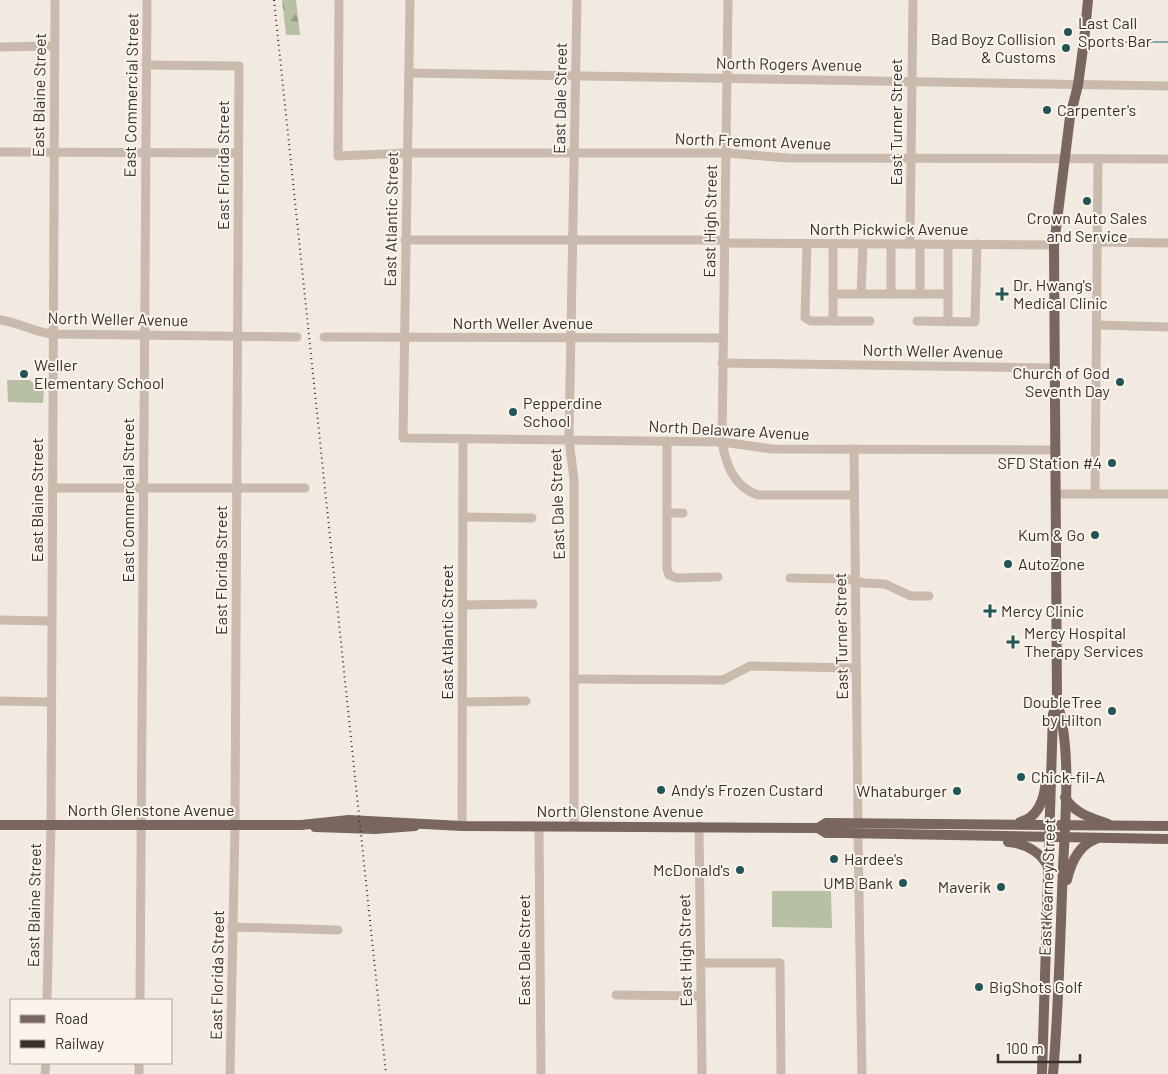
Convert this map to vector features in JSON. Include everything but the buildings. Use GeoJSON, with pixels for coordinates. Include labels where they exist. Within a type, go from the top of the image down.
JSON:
{"type":"FeatureCollection","features":[{"type":"Feature","properties":{"kind":"main road","name":"East Kearney Street"},"geometry":{"type":"LineString","coordinates":[[1053,1074],[1058,999],[1065,797],[1063,727],[1058,702],[1054,450],[1054,245],[1070,117],[1078,84],[1088,0]]}},
{"type":"Feature","properties":{"kind":"main road","name":"East Kearney Street"},"geometry":{"type":"LineString","coordinates":[[1042,1074],[1054,714],[1058,702]]}},
{"type":"Feature","properties":{"kind":"main road"},"geometry":{"type":"LineString","coordinates":[[1012,824],[1028,820],[1038,809],[1045,792],[1048,765],[1053,756]]}},
{"type":"Feature","properties":{"kind":"main road"},"geometry":{"type":"LineString","coordinates":[[1065,797],[1069,804],[1080,813],[1114,826]]}},
{"type":"Feature","properties":{"kind":"main road","name":"North Glenstone Avenue"},"geometry":{"type":"LineString","coordinates":[[0,825],[301,825],[366,829],[405,828],[422,825],[538,827],[699,826],[822,830],[826,823],[858,829],[925,835],[1168,839]]}},
{"type":"Feature","properties":{"kind":"main road"},"geometry":{"type":"LineString","coordinates":[[858,829],[895,828],[901,823],[1168,826]]}},
{"type":"Feature","properties":{"kind":"main road"},"geometry":{"type":"LineString","coordinates":[[925,835],[950,840],[1016,842],[1042,857],[1050,870]]}},
{"type":"Feature","properties":{"kind":"main road"},"geometry":{"type":"LineString","coordinates":[[1058,999],[1064,958],[1069,871],[1084,846],[1097,838]]}},
{"type":"Feature","properties":{"kind":"main road"},"geometry":{"type":"LineString","coordinates":[[1131,839],[1168,844]]}},
{"type":"Feature","properties":{"kind":"street","name":"East Blaine Street"},"geometry":{"type":"LineString","coordinates":[[47,999],[51,825],[55,0]]}},
{"type":"Feature","properties":{"kind":"street","name":"East Commercial Street"},"geometry":{"type":"LineString","coordinates":[[140,999],[147,0]]}},
{"type":"Feature","properties":{"kind":"street","name":"North Fremont Avenue"},"geometry":{"type":"LineString","coordinates":[[339,0],[338,156],[407,153],[726,153],[788,158],[1168,159]]}},
{"type":"Feature","properties":{"kind":"street","name":"East Atlantic Street"},"geometry":{"type":"LineString","coordinates":[[403,438],[410,0]]}},
{"type":"Feature","properties":{"kind":"street","name":"East Dale Street"},"geometry":{"type":"LineString","coordinates":[[574,826],[574,479],[569,440],[577,0]]}},
{"type":"Feature","properties":{"kind":"street","name":"East High Street"},"geometry":{"type":"LineString","coordinates":[[728,0],[722,442],[731,474],[748,492],[774,496],[854,495]]}},
{"type":"Feature","properties":{"kind":"street","name":"East Turner Street"},"geometry":{"type":"LineString","coordinates":[[913,0],[911,158],[915,244],[920,294]]}},
{"type":"Feature","properties":{"kind":"street"},"geometry":{"type":"LineString","coordinates":[[0,47],[54,46]]}},
{"type":"Feature","properties":{"kind":"street","name":"East Florida Street"},"geometry":{"type":"LineString","coordinates":[[146,66],[239,66],[235,826],[230,1074]]}},
{"type":"Feature","properties":{"kind":"street","name":"North Rogers Avenue"},"geometry":{"type":"LineString","coordinates":[[409,73],[1168,86]]}},
{"type":"Feature","properties":{"kind":"street"},"geometry":{"type":"LineString","coordinates":[[0,152],[238,153]]}},
{"type":"Feature","properties":{"kind":"street"},"geometry":{"type":"LineString","coordinates":[[1095,494],[1098,159]]}},
{"type":"Feature","properties":{"kind":"street","name":"North Pickwick Avenue"},"geometry":{"type":"LineString","coordinates":[[405,240],[1054,245]]}},
{"type":"Feature","properties":{"kind":"street"},"geometry":{"type":"LineString","coordinates":[[1098,242],[1168,243]]}},
{"type":"Feature","properties":{"kind":"street"},"geometry":{"type":"LineString","coordinates":[[807,244],[805,318],[811,322],[870,321]]}},
{"type":"Feature","properties":{"kind":"street"},"geometry":{"type":"LineString","coordinates":[[833,244],[833,321]]}},
{"type":"Feature","properties":{"kind":"street"},"geometry":{"type":"LineString","coordinates":[[862,244],[862,294]]}},
{"type":"Feature","properties":{"kind":"street"},"geometry":{"type":"LineString","coordinates":[[891,244],[892,294]]}},
{"type":"Feature","properties":{"kind":"street"},"geometry":{"type":"LineString","coordinates":[[948,244],[948,322]]}},
{"type":"Feature","properties":{"kind":"street"},"geometry":{"type":"LineString","coordinates":[[917,322],[972,323],[976,320],[977,244]]}},
{"type":"Feature","properties":{"kind":"street"},"geometry":{"type":"LineString","coordinates":[[833,294],[948,294]]}},
{"type":"Feature","properties":{"kind":"street","name":"North Weller Avenue"},"geometry":{"type":"LineString","coordinates":[[0,320],[15,322],[36,332],[52,334],[297,337]]}},
{"type":"Feature","properties":{"kind":"street"},"geometry":{"type":"LineString","coordinates":[[1097,325],[1168,327]]}},
{"type":"Feature","properties":{"kind":"street","name":"North Weller Avenue"},"geometry":{"type":"LineString","coordinates":[[324,337],[722,338]]}},
{"type":"Feature","properties":{"kind":"street","name":"North Weller Avenue"},"geometry":{"type":"LineString","coordinates":[[722,363],[1054,368]]}},
{"type":"Feature","properties":{"kind":"street","name":"North Delaware Avenue"},"geometry":{"type":"LineString","coordinates":[[403,438],[722,442],[772,448],[1054,450]]}},
{"type":"Feature","properties":{"kind":"street","name":"East Atlantic Street"},"geometry":{"type":"LineString","coordinates":[[462,438],[462,826]]}},
{"type":"Feature","properties":{"kind":"street"},"geometry":{"type":"LineString","coordinates":[[667,441],[667,577],[718,577]]}},
{"type":"Feature","properties":{"kind":"street","name":"East Turner Street"},"geometry":{"type":"LineString","coordinates":[[854,449],[862,1074]]}},
{"type":"Feature","properties":{"kind":"street"},"geometry":{"type":"LineString","coordinates":[[52,488],[305,488]]}},
{"type":"Feature","properties":{"kind":"street"},"geometry":{"type":"LineString","coordinates":[[1055,494],[1168,494]]}},
{"type":"Feature","properties":{"kind":"street"},"geometry":{"type":"LineString","coordinates":[[668,513],[684,513]]}},
{"type":"Feature","properties":{"kind":"street"},"geometry":{"type":"LineString","coordinates":[[463,517],[532,518]]}},
{"type":"Feature","properties":{"kind":"street"},"geometry":{"type":"LineString","coordinates":[[790,578],[855,581],[888,585],[915,597],[929,596]]}},
{"type":"Feature","properties":{"kind":"street"},"geometry":{"type":"LineString","coordinates":[[463,605],[534,604]]}},
{"type":"Feature","properties":{"kind":"street"},"geometry":{"type":"LineString","coordinates":[[0,620],[51,621]]}},
{"type":"Feature","properties":{"kind":"street"},"geometry":{"type":"LineString","coordinates":[[574,679],[723,680],[750,666],[856,668]]}},
{"type":"Feature","properties":{"kind":"street"},"geometry":{"type":"LineString","coordinates":[[0,701],[51,702]]}},
{"type":"Feature","properties":{"kind":"street"},"geometry":{"type":"LineString","coordinates":[[462,702],[526,701]]}},
{"type":"Feature","properties":{"kind":"street","name":"East High Street"},"geometry":{"type":"LineString","coordinates":[[699,826],[702,1074]]}},
{"type":"Feature","properties":{"kind":"street","name":"East Dale Street"},"geometry":{"type":"LineString","coordinates":[[538,827],[541,1074]]}},
{"type":"Feature","properties":{"kind":"street"},"geometry":{"type":"LineString","coordinates":[[232,928],[338,930]]}},
{"type":"Feature","properties":{"kind":"street"},"geometry":{"type":"LineString","coordinates":[[701,963],[780,963],[781,1074]]}},
{"type":"Feature","properties":{"kind":"street"},"geometry":{"type":"LineString","coordinates":[[616,995],[701,996]]}},
{"type":"Feature","properties":{"kind":"green space"},"geometry":{"type":"Polygon","coordinates":[[[282,0],[296,0],[300,35],[286,35],[282,0]]]}},
{"type":"Feature","properties":{"kind":"green space"},"geometry":{"type":"Polygon","coordinates":[[[7,380],[30,380],[37,387],[44,389],[43,403],[8,402],[7,380]]]}},
{"type":"Feature","properties":{"kind":"green space"},"geometry":{"type":"Polygon","coordinates":[[[772,891],[831,891],[832,928],[772,927],[772,891]]]}},
{"type":"Feature","properties":{"kind":"waterway"},"geometry":{"type":"LineString","coordinates":[[1096,42],[1168,42]]}},
{"type":"Feature","properties":{"kind":"railway"},"geometry":{"type":"LineString","coordinates":[[274,0],[386,1074]]}},
{"type":"Feature","properties":{"kind":"place","name":"Last Call Sports Bar"},"geometry":{"type":"Point","coordinates":[1068,32]}},
{"type":"Feature","properties":{"kind":"place","name":"Bad Boyz Collision & Customs"},"geometry":{"type":"Point","coordinates":[1066,48]}},
{"type":"Feature","properties":{"kind":"place","name":"Carpenter's"},"geometry":{"type":"Point","coordinates":[1047,110]}},
{"type":"Feature","properties":{"kind":"place","name":"Crown Auto Sales and Service"},"geometry":{"type":"Point","coordinates":[1087,201]}},
{"type":"Feature","properties":{"kind":"place","name":"Dr. Hwang's Medical Clinic"},"geometry":{"type":"Point","coordinates":[1002,294]}},
{"type":"Feature","properties":{"kind":"place","name":"Weller Elementary School"},"geometry":{"type":"Point","coordinates":[24,374]}},
{"type":"Feature","properties":{"kind":"place","name":"Church of God Seventh Day"},"geometry":{"type":"Point","coordinates":[1120,382]}},
{"type":"Feature","properties":{"kind":"place","name":"Pepperdine School"},"geometry":{"type":"Point","coordinates":[513,412]}},
{"type":"Feature","properties":{"kind":"place","name":"SFD Station #4"},"geometry":{"type":"Point","coordinates":[1112,463]}},
{"type":"Feature","properties":{"kind":"place","name":"Kum & Go"},"geometry":{"type":"Point","coordinates":[1095,535]}},
{"type":"Feature","properties":{"kind":"place","name":"AutoZone"},"geometry":{"type":"Point","coordinates":[1008,564]}},
{"type":"Feature","properties":{"kind":"place","name":"Mercy Clinic"},"geometry":{"type":"Point","coordinates":[990,611]}},
{"type":"Feature","properties":{"kind":"place","name":"Mercy Hospital Therapy Services"},"geometry":{"type":"Point","coordinates":[1013,642]}},
{"type":"Feature","properties":{"kind":"place","name":"DoubleTree by Hilton"},"geometry":{"type":"Point","coordinates":[1112,711]}},
{"type":"Feature","properties":{"kind":"place","name":"Chick-fil-A"},"geometry":{"type":"Point","coordinates":[1021,777]}},
{"type":"Feature","properties":{"kind":"place","name":"Andy's Frozen Custard"},"geometry":{"type":"Point","coordinates":[661,790]}},
{"type":"Feature","properties":{"kind":"place","name":"Whataburger"},"geometry":{"type":"Point","coordinates":[957,791]}},
{"type":"Feature","properties":{"kind":"place","name":"Hardee's"},"geometry":{"type":"Point","coordinates":[834,859]}},
{"type":"Feature","properties":{"kind":"place","name":"McDonald's"},"geometry":{"type":"Point","coordinates":[740,870]}},
{"type":"Feature","properties":{"kind":"place","name":"UMB Bank"},"geometry":{"type":"Point","coordinates":[903,883]}},
{"type":"Feature","properties":{"kind":"place","name":"Maverik"},"geometry":{"type":"Point","coordinates":[1001,887]}},
{"type":"Feature","properties":{"kind":"place","name":"BigShots Golf"},"geometry":{"type":"Point","coordinates":[979,987]}}]}
